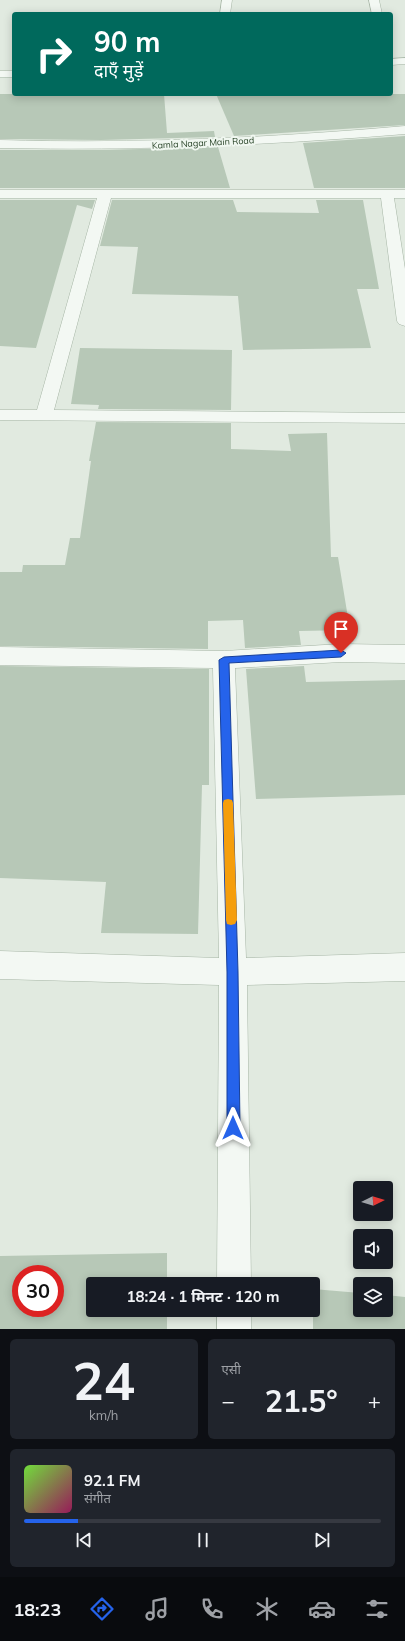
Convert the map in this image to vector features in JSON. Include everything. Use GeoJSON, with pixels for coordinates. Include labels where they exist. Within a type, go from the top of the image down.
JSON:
{"type":"FeatureCollection","features":[{"type":"Feature","properties":{"kind":"street"},"geometry":{"type":"LineString","coordinates":[[225,12],[227,0]]}},
{"type":"Feature","properties":{"kind":"street"},"geometry":{"type":"LineString","coordinates":[[374,0],[376,12]]}},
{"type":"Feature","properties":{"kind":"street"},"geometry":{"type":"LineString","coordinates":[[393,62],[405,61]]}},
{"type":"Feature","properties":{"kind":"street"},"geometry":{"type":"LineString","coordinates":[[0,74],[12,74]]}},
{"type":"Feature","properties":{"kind":"street","name":"Kamla Nagar Main Road"},"geometry":{"type":"LineString","coordinates":[[0,144],[103,147],[169,146],[405,130]]}},
{"type":"Feature","properties":{"kind":"street"},"geometry":{"type":"LineString","coordinates":[[0,194],[405,194]]}},
{"type":"Feature","properties":{"kind":"street"},"geometry":{"type":"LineString","coordinates":[[44,415],[106,194]]}},
{"type":"Feature","properties":{"kind":"street"},"geometry":{"type":"LineString","coordinates":[[387,194],[405,321]]}},
{"type":"Feature","properties":{"kind":"street"},"geometry":{"type":"LineString","coordinates":[[0,415],[405,418]]}},
{"type":"Feature","properties":{"kind":"street"},"geometry":{"type":"LineString","coordinates":[[0,656],[224,660],[341,653],[405,654]]}},
{"type":"Feature","properties":{"kind":"street"},"geometry":{"type":"LineString","coordinates":[[224,660],[233,972],[234,1277]]}},
{"type":"Feature","properties":{"kind":"street"},"geometry":{"type":"LineString","coordinates":[[0,965],[233,972],[405,967]]}},
{"type":"Feature","properties":{"kind":"street"},"geometry":{"type":"LineString","coordinates":[[234,1317],[234,1329]]}},
{"type":"Feature","properties":{"kind":"building"},"geometry":{"type":"Polygon","coordinates":[[[0,94],[12,94],[12,96],[164,96],[167,133],[214,131],[215,137],[101,140],[0,139],[0,94]]]}},
{"type":"Feature","properties":{"kind":"building"},"geometry":{"type":"Polygon","coordinates":[[[393,94],[405,94],[405,125],[234,136],[217,96],[393,96],[393,94]]]}},
{"type":"Feature","properties":{"kind":"building"},"geometry":{"type":"Polygon","coordinates":[[[405,136],[405,188],[314,188],[303,143],[405,136]]]}},
{"type":"Feature","properties":{"kind":"building"},"geometry":{"type":"Polygon","coordinates":[[[218,147],[230,188],[0,188],[0,150],[101,150],[218,147]]]}},
{"type":"Feature","properties":{"kind":"building"},"geometry":{"type":"Polygon","coordinates":[[[0,200],[95,200],[92,209],[77,205],[36,348],[0,346],[0,200]]]}},
{"type":"Feature","properties":{"kind":"building"},"geometry":{"type":"Polygon","coordinates":[[[112,200],[233,200],[237,212],[319,213],[316,200],[363,200],[379,289],[357,289],[371,348],[243,350],[238,296],[132,294],[138,247],[100,246],[112,200]]]}},
{"type":"Feature","properties":{"kind":"building"},"geometry":{"type":"Polygon","coordinates":[[[80,348],[232,350],[231,410],[98,409],[99,405],[71,404],[80,348]]]}},
{"type":"Feature","properties":{"kind":"building"},"geometry":{"type":"Polygon","coordinates":[[[96,422],[231,423],[231,449],[291,451],[288,434],[327,433],[331,557],[338,557],[350,630],[299,631],[301,645],[245,648],[243,620],[208,621],[208,649],[0,646],[0,572],[22,572],[23,565],[65,565],[70,538],[80,538],[91,461],[89,461],[96,422]]]}},
{"type":"Feature","properties":{"kind":"building"},"geometry":{"type":"Polygon","coordinates":[[[0,666],[209,669],[209,785],[202,785],[198,934],[101,933],[106,882],[0,878],[0,666]]]}},
{"type":"Feature","properties":{"kind":"building"},"geometry":{"type":"Polygon","coordinates":[[[304,666],[306,682],[405,680],[405,795],[256,799],[246,669],[304,666]]]}},
{"type":"Feature","properties":{"kind":"building"},"geometry":{"type":"Polygon","coordinates":[[[167,1253],[167,1277],[86,1277],[86,1317],[167,1317],[167,1329],[0,1329],[0,1256],[167,1253]]]}},
{"type":"Feature","properties":{"kind":"building"},"geometry":{"type":"Polygon","coordinates":[[[320,1290],[353,1292],[353,1317],[393,1317],[393,1296],[405,1297],[405,1329],[313,1329],[313,1317],[320,1317],[320,1290]]]}},
{"type":"Feature","properties":{"kind":"slow traffic"},"geometry":{"type":"LineString","coordinates":[[228,803],[231,920]]}},
{"type":"Feature","properties":{"kind":"route"},"geometry":{"type":"LineString","coordinates":[[233,1128],[233,972],[224,660],[341,653]]}}]}
